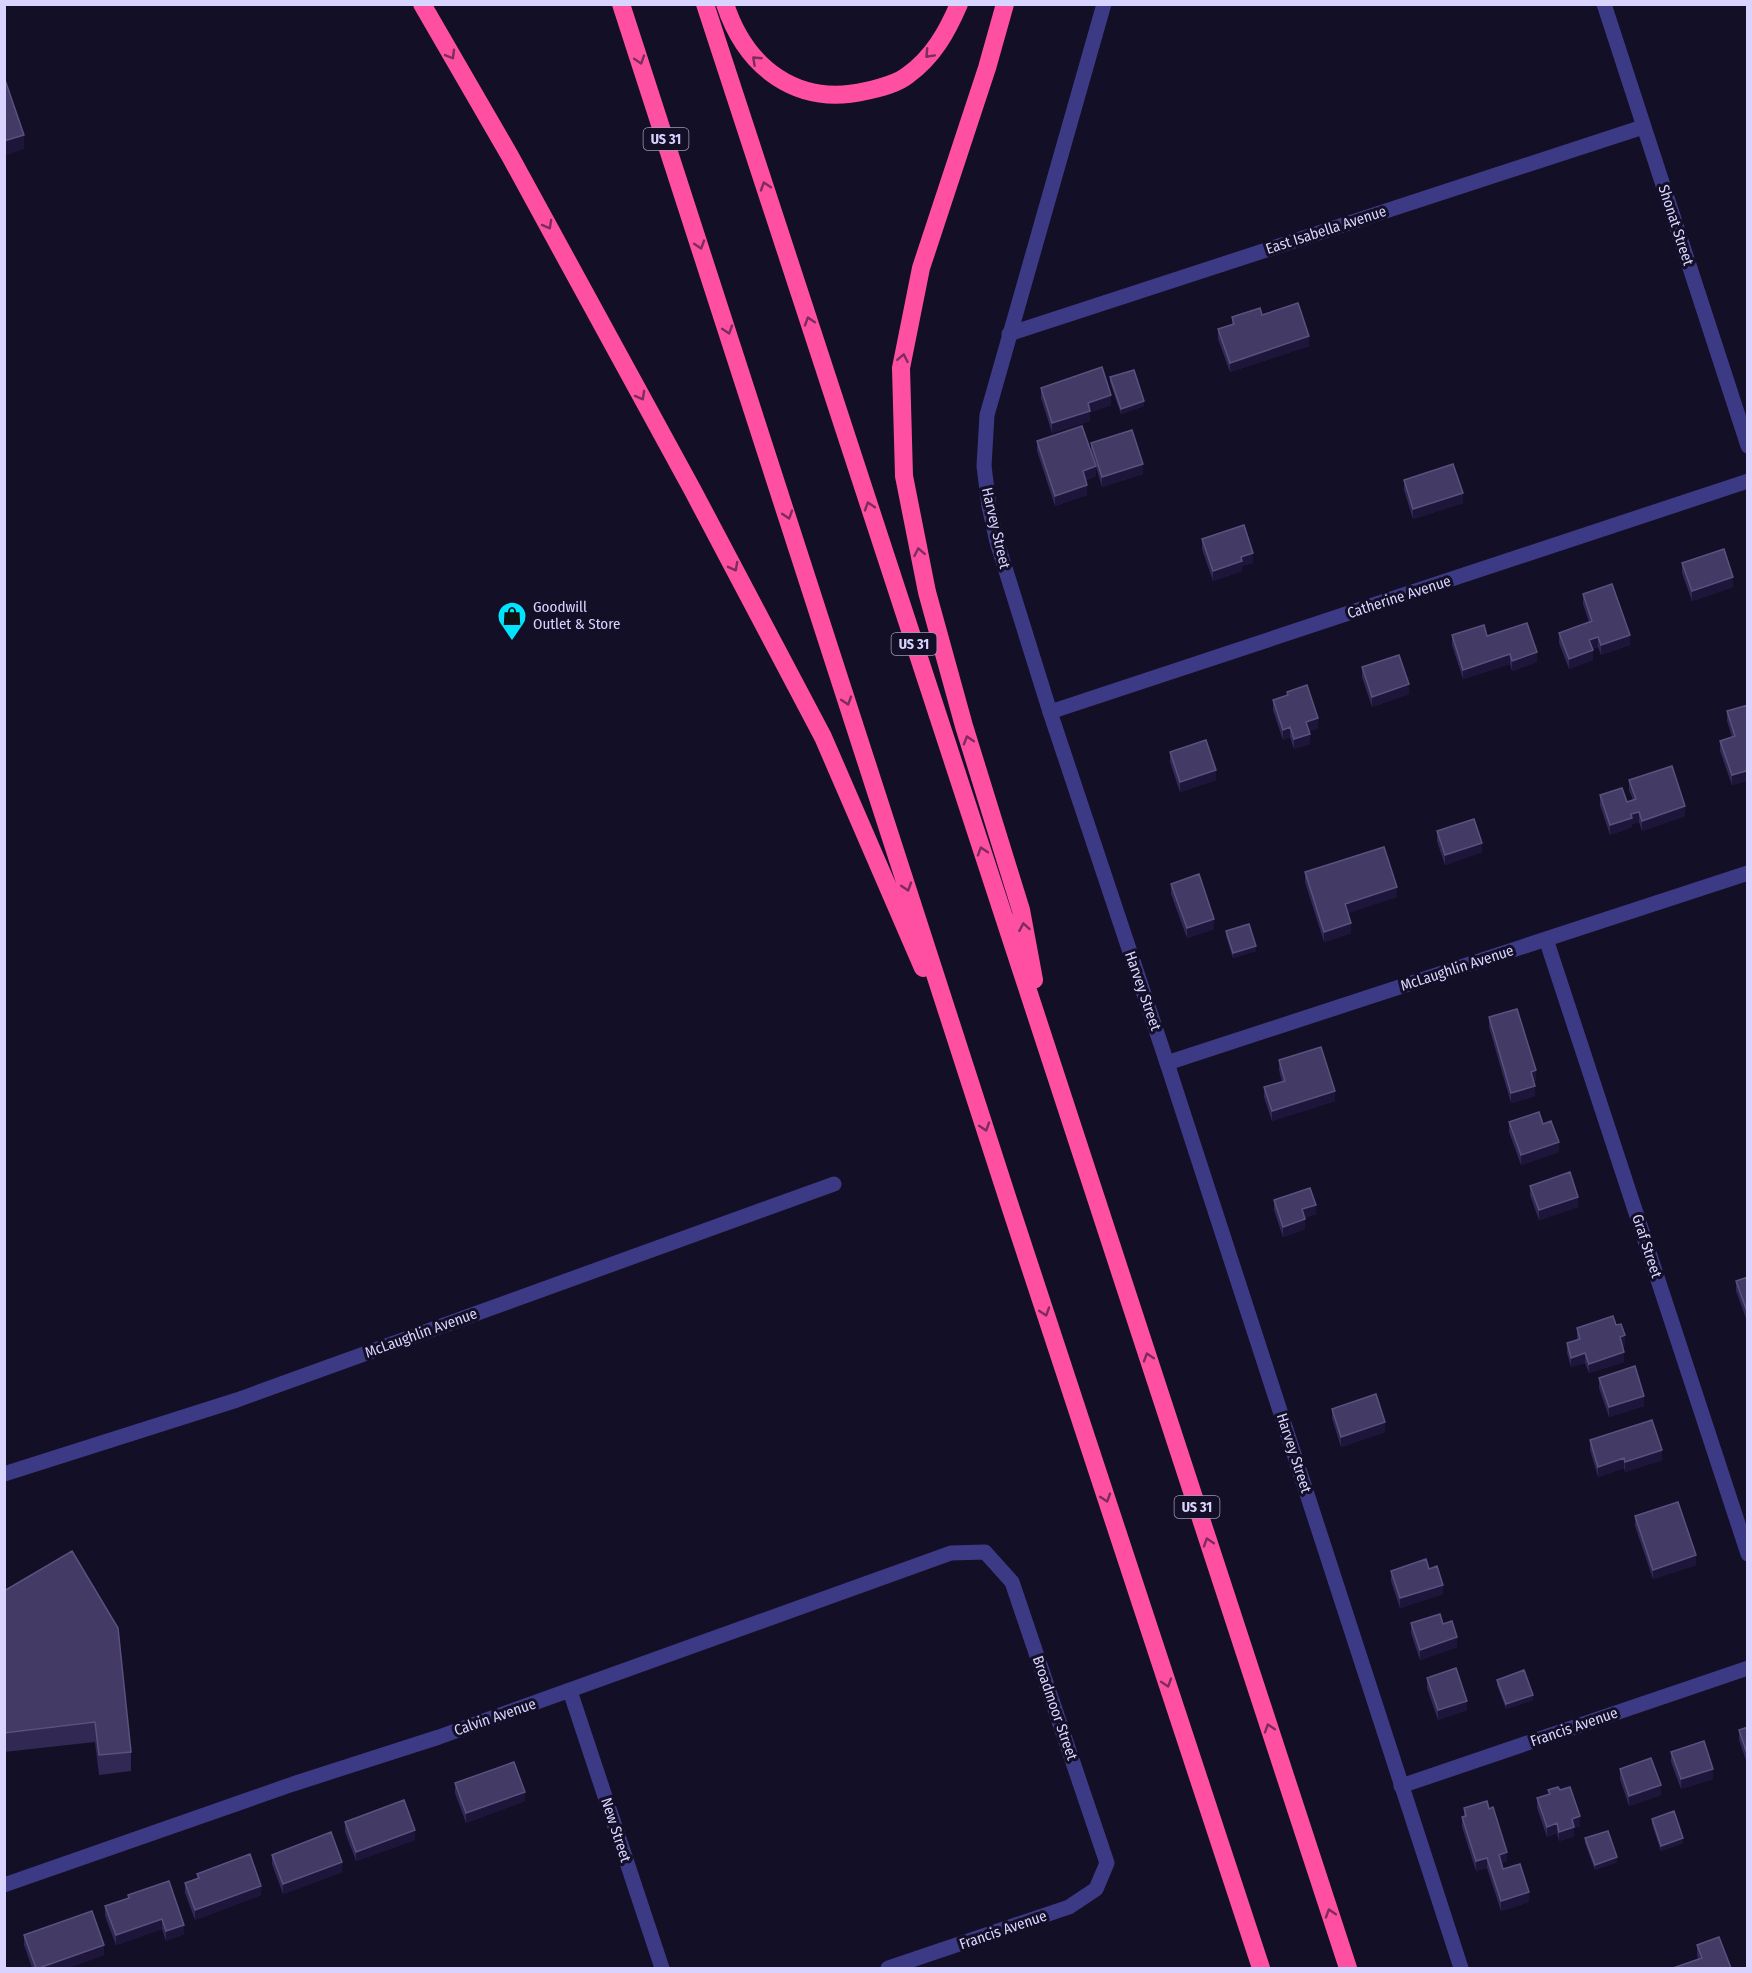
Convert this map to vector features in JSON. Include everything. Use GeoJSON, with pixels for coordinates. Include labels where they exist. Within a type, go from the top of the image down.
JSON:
{"type":"FeatureCollection","features":[{"type":"Feature","properties":{"kind":"highway"},"geometry":{"type":"LineString","coordinates":[[422,4],[510,156],[824,737],[967,1071]]}},
{"type":"Feature","properties":{"kind":"highway","name":"US 31"},"geometry":{"type":"LineString","coordinates":[[621,4],[1261,1968]]}},
{"type":"Feature","properties":{"kind":"highway","name":"US 31"},"geometry":{"type":"LineString","coordinates":[[705,4],[1348,1968]]}},
{"type":"Feature","properties":{"kind":"highway"},"geometry":{"type":"LineString","coordinates":[[725,4],[733,28],[749,53],[772,74],[796,87],[823,94],[852,94],[882,87],[908,76],[933,51],[950,26],[959,4]]}},
{"type":"Feature","properties":{"kind":"highway"},"geometry":{"type":"LineString","coordinates":[[1005,4],[987,68],[921,268],[901,368],[904,476],[930,603],[964,726],[1021,910],[1046,1047]]}},
{"type":"Feature","properties":{"kind":"street","name":"Harvey Street"},"geometry":{"type":"LineString","coordinates":[[1104,4],[987,415],[984,466],[989,506],[997,542],[1050,712],[1167,1063],[1461,1968]]}},
{"type":"Feature","properties":{"kind":"street","name":"Shonat Street"},"geometry":{"type":"LineString","coordinates":[[1604,4],[1748,446]]}},
{"type":"Feature","properties":{"kind":"street","name":"East Isabella Avenue"},"geometry":{"type":"LineString","coordinates":[[1009,334],[1644,127]]}},
{"type":"Feature","properties":{"kind":"street","name":"Catherine Avenue"},"geometry":{"type":"LineString","coordinates":[[1050,712],[1748,481]]}},
{"type":"Feature","properties":{"kind":"street","name":"McLaughlin Avenue"},"geometry":{"type":"LineString","coordinates":[[1167,1063],[1748,873]]}},
{"type":"Feature","properties":{"kind":"street","name":"Graf Street"},"geometry":{"type":"LineString","coordinates":[[1546,939],[1748,1554]]}},
{"type":"Feature","properties":{"kind":"street","name":"McLaughlin Avenue"},"geometry":{"type":"LineString","coordinates":[[4,1474],[237,1400],[834,1184]]}},
{"type":"Feature","properties":{"kind":"street","name":"Calvin Avenue"},"geometry":{"type":"LineString","coordinates":[[4,1885],[293,1784],[439,1737],[951,1553],[985,1552]]}},
{"type":"Feature","properties":{"kind":"street","name":"Broadmoor Street"},"geometry":{"type":"LineString","coordinates":[[985,1552],[1012,1582],[1107,1863],[1104,1872]]}},
{"type":"Feature","properties":{"kind":"street","name":"Francis Avenue"},"geometry":{"type":"LineString","coordinates":[[1401,1786],[1748,1668]]}},
{"type":"Feature","properties":{"kind":"street","name":"New Street"},"geometry":{"type":"LineString","coordinates":[[570,1691],[662,1968]]}},
{"type":"Feature","properties":{"kind":"street","name":"Francis Avenue"},"geometry":{"type":"LineString","coordinates":[[888,1968],[1069,1907],[1096,1889],[1104,1872]]}},
{"type":"Feature","properties":{"kind":"building"},"geometry":{"type":"Polygon","coordinates":[[[4,77],[24,135],[4,141],[4,77]]]}},
{"type":"Feature","properties":{"kind":"building"},"geometry":{"type":"Polygon","coordinates":[[[1298,303],[1309,336],[1230,363],[1218,329],[1234,324],[1232,317],[1260,308],[1262,315],[1298,303]]]}},
{"type":"Feature","properties":{"kind":"building"},"geometry":{"type":"Polygon","coordinates":[[[1102,367],[1111,395],[1088,403],[1090,411],[1052,423],[1041,388],[1102,367]]]}},
{"type":"Feature","properties":{"kind":"building"},"geometry":{"type":"Polygon","coordinates":[[[1134,370],[1144,401],[1121,409],[1110,377],[1134,370]]]}},
{"type":"Feature","properties":{"kind":"building"},"geometry":{"type":"Polygon","coordinates":[[[1082,426],[1096,466],[1083,471],[1087,485],[1055,496],[1037,441],[1082,426]]]}},
{"type":"Feature","properties":{"kind":"building"},"geometry":{"type":"Polygon","coordinates":[[[1132,430],[1143,464],[1102,477],[1091,443],[1132,430]]]}},
{"type":"Feature","properties":{"kind":"building"},"geometry":{"type":"Polygon","coordinates":[[[1453,464],[1463,493],[1413,509],[1404,480],[1453,464]]]}},
{"type":"Feature","properties":{"kind":"building"},"geometry":{"type":"Polygon","coordinates":[[[1244,525],[1253,553],[1241,557],[1242,561],[1213,571],[1202,539],[1244,525]]]}},
{"type":"Feature","properties":{"kind":"building"},"geometry":{"type":"Polygon","coordinates":[[[1724,549],[1733,577],[1692,591],[1682,563],[1724,549]]]}},
{"type":"Feature","properties":{"kind":"building"},"geometry":{"type":"Polygon","coordinates":[[[1612,584],[1630,635],[1601,645],[1598,637],[1589,640],[1593,650],[1569,659],[1559,633],[1592,621],[1583,594],[1612,584]]]}},
{"type":"Feature","properties":{"kind":"building"},"geometry":{"type":"Polygon","coordinates":[[[1527,623],[1537,652],[1512,661],[1510,654],[1463,670],[1452,635],[1484,625],[1487,636],[1527,623]]]}},
{"type":"Feature","properties":{"kind":"building"},"geometry":{"type":"Polygon","coordinates":[[[1399,655],[1409,684],[1372,697],[1362,667],[1399,655]]]}},
{"type":"Feature","properties":{"kind":"building"},"geometry":{"type":"Polygon","coordinates":[[[1307,685],[1318,718],[1306,722],[1310,734],[1294,739],[1290,727],[1283,730],[1273,700],[1307,685]]]}},
{"type":"Feature","properties":{"kind":"building"},"geometry":{"type":"Polygon","coordinates":[[[1748,705],[1748,775],[1746,771],[1732,775],[1720,741],[1735,736],[1727,711],[1748,705]]]}},
{"type":"Feature","properties":{"kind":"building"},"geometry":{"type":"Polygon","coordinates":[[[1206,740],[1216,770],[1180,782],[1170,752],[1206,740]]]}},
{"type":"Feature","properties":{"kind":"building"},"geometry":{"type":"Polygon","coordinates":[[[1672,766],[1685,806],[1642,821],[1639,812],[1631,814],[1632,818],[1610,825],[1600,795],[1622,788],[1627,802],[1636,799],[1629,780],[1672,766]]]}},
{"type":"Feature","properties":{"kind":"building"},"geometry":{"type":"Polygon","coordinates":[[[1474,819],[1482,843],[1445,855],[1437,831],[1474,819]]]}},
{"type":"Feature","properties":{"kind":"building"},"geometry":{"type":"Polygon","coordinates":[[[1384,847],[1397,887],[1345,904],[1351,923],[1324,932],[1305,872],[1384,847]]]}},
{"type":"Feature","properties":{"kind":"building"},"geometry":{"type":"Polygon","coordinates":[[[1199,874],[1214,919],[1187,928],[1171,884],[1199,874]]]}},
{"type":"Feature","properties":{"kind":"building"},"geometry":{"type":"Polygon","coordinates":[[[1249,924],[1256,946],[1233,953],[1226,931],[1249,924]]]}},
{"type":"Feature","properties":{"kind":"building"},"geometry":{"type":"Polygon","coordinates":[[[1517,1009],[1536,1070],[1531,1072],[1535,1086],[1511,1093],[1489,1017],[1517,1009]]]}},
{"type":"Feature","properties":{"kind":"building"},"geometry":{"type":"Polygon","coordinates":[[[1321,1047],[1335,1091],[1272,1111],[1264,1087],[1285,1081],[1279,1060],[1321,1047]]]}},
{"type":"Feature","properties":{"kind":"building"},"geometry":{"type":"Polygon","coordinates":[[[1539,1112],[1543,1124],[1551,1121],[1559,1142],[1521,1155],[1509,1122],[1539,1112]]]}},
{"type":"Feature","properties":{"kind":"building"},"geometry":{"type":"Polygon","coordinates":[[[1570,1172],[1578,1197],[1539,1210],[1530,1186],[1570,1172]]]}},
{"type":"Feature","properties":{"kind":"building"},"geometry":{"type":"Polygon","coordinates":[[[1310,1188],[1316,1205],[1302,1209],[1305,1219],[1283,1227],[1274,1200],[1310,1188]]]}},
{"type":"Feature","properties":{"kind":"building"},"geometry":{"type":"Polygon","coordinates":[[[1748,1277],[1748,1314],[1736,1281],[1748,1277]]]}},
{"type":"Feature","properties":{"kind":"building"},"geometry":{"type":"Polygon","coordinates":[[[1613,1316],[1616,1325],[1621,1324],[1625,1335],[1620,1337],[1624,1352],[1589,1364],[1585,1353],[1571,1358],[1567,1343],[1580,1339],[1577,1328],[1613,1316]]]}},
{"type":"Feature","properties":{"kind":"building"},"geometry":{"type":"Polygon","coordinates":[[[1635,1366],[1644,1396],[1609,1407],[1599,1378],[1635,1366]]]}},
{"type":"Feature","properties":{"kind":"building"},"geometry":{"type":"Polygon","coordinates":[[[1376,1394],[1385,1422],[1341,1437],[1332,1409],[1376,1394]]]}},
{"type":"Feature","properties":{"kind":"building"},"geometry":{"type":"Polygon","coordinates":[[[1652,1420],[1662,1450],[1625,1462],[1624,1458],[1598,1467],[1590,1440],[1652,1420]]]}},
{"type":"Feature","properties":{"kind":"building"},"geometry":{"type":"Polygon","coordinates":[[[1678,1502],[1696,1555],[1653,1570],[1635,1516],[1678,1502]]]}},
{"type":"Feature","properties":{"kind":"building"},"geometry":{"type":"Polygon","coordinates":[[[72,1551],[118,1628],[131,1752],[99,1755],[95,1722],[4,1733],[4,1591],[72,1551]]]}},
{"type":"Feature","properties":{"kind":"building"},"geometry":{"type":"Polygon","coordinates":[[[1426,1559],[1429,1569],[1437,1566],[1443,1585],[1400,1598],[1391,1571],[1426,1559]]]}},
{"type":"Feature","properties":{"kind":"building"},"geometry":{"type":"Polygon","coordinates":[[[1440,1614],[1443,1624],[1452,1621],[1457,1637],[1420,1650],[1411,1623],[1440,1614]]]}},
{"type":"Feature","properties":{"kind":"building"},"geometry":{"type":"Polygon","coordinates":[[[1456,1668],[1467,1701],[1438,1710],[1427,1678],[1456,1668]]]}},
{"type":"Feature","properties":{"kind":"building"},"geometry":{"type":"Polygon","coordinates":[[[1524,1670],[1533,1695],[1506,1704],[1497,1680],[1524,1670]]]}},
{"type":"Feature","properties":{"kind":"building"},"geometry":{"type":"Polygon","coordinates":[[[1748,1727],[1748,1756],[1739,1730],[1748,1727]]]}},
{"type":"Feature","properties":{"kind":"building"},"geometry":{"type":"Polygon","coordinates":[[[1704,1741],[1713,1769],[1681,1779],[1671,1752],[1704,1741]]]}},
{"type":"Feature","properties":{"kind":"building"},"geometry":{"type":"Polygon","coordinates":[[[1651,1758],[1661,1785],[1629,1796],[1620,1769],[1651,1758]]]}},
{"type":"Feature","properties":{"kind":"building"},"geometry":{"type":"Polygon","coordinates":[[[514,1762],[525,1792],[466,1813],[455,1783],[514,1762]]]}},
{"type":"Feature","properties":{"kind":"building"},"geometry":{"type":"Polygon","coordinates":[[[1558,1787],[1560,1790],[1570,1787],[1580,1816],[1572,1819],[1574,1827],[1559,1832],[1557,1823],[1547,1827],[1537,1798],[1550,1794],[1548,1790],[1558,1787]]]}},
{"type":"Feature","properties":{"kind":"building"},"geometry":{"type":"Polygon","coordinates":[[[404,1800],[415,1830],[356,1852],[345,1822],[404,1800]]]}},
{"type":"Feature","properties":{"kind":"building"},"geometry":{"type":"Polygon","coordinates":[[[1487,1801],[1489,1809],[1493,1807],[1507,1852],[1499,1855],[1503,1869],[1520,1864],[1529,1892],[1501,1901],[1487,1858],[1476,1861],[1462,1817],[1466,1816],[1464,1808],[1487,1801]]]}},
{"type":"Feature","properties":{"kind":"building"},"geometry":{"type":"Polygon","coordinates":[[[1674,1811],[1683,1838],[1661,1846],[1652,1819],[1674,1811]]]}},
{"type":"Feature","properties":{"kind":"building"},"geometry":{"type":"Polygon","coordinates":[[[1608,1831],[1617,1857],[1595,1865],[1585,1838],[1608,1831]]]}},
{"type":"Feature","properties":{"kind":"building"},"geometry":{"type":"Polygon","coordinates":[[[331,1832],[342,1862],[283,1884],[272,1855],[331,1832]]]}},
{"type":"Feature","properties":{"kind":"building"},"geometry":{"type":"Polygon","coordinates":[[[250,1854],[261,1886],[195,1910],[185,1883],[199,1878],[197,1874],[250,1854]]]}},
{"type":"Feature","properties":{"kind":"building"},"geometry":{"type":"Polygon","coordinates":[[[169,1881],[184,1925],[166,1931],[162,1919],[116,1935],[105,1906],[129,1898],[128,1895],[169,1881]]]}},
{"type":"Feature","properties":{"kind":"building"},"geometry":{"type":"Polygon","coordinates":[[[92,1911],[104,1945],[36,1968],[24,1935],[92,1911]]]}},
{"type":"Feature","properties":{"kind":"building"},"geometry":{"type":"Polygon","coordinates":[[[1719,1937],[1731,1968],[1673,1968],[1702,1958],[1697,1945],[1719,1937]]]}},
{"type":"Feature","properties":{"kind":"place","name":"Goodwill Outlet & Store"},"geometry":{"type":"Point","coordinates":[512,642]}}]}
